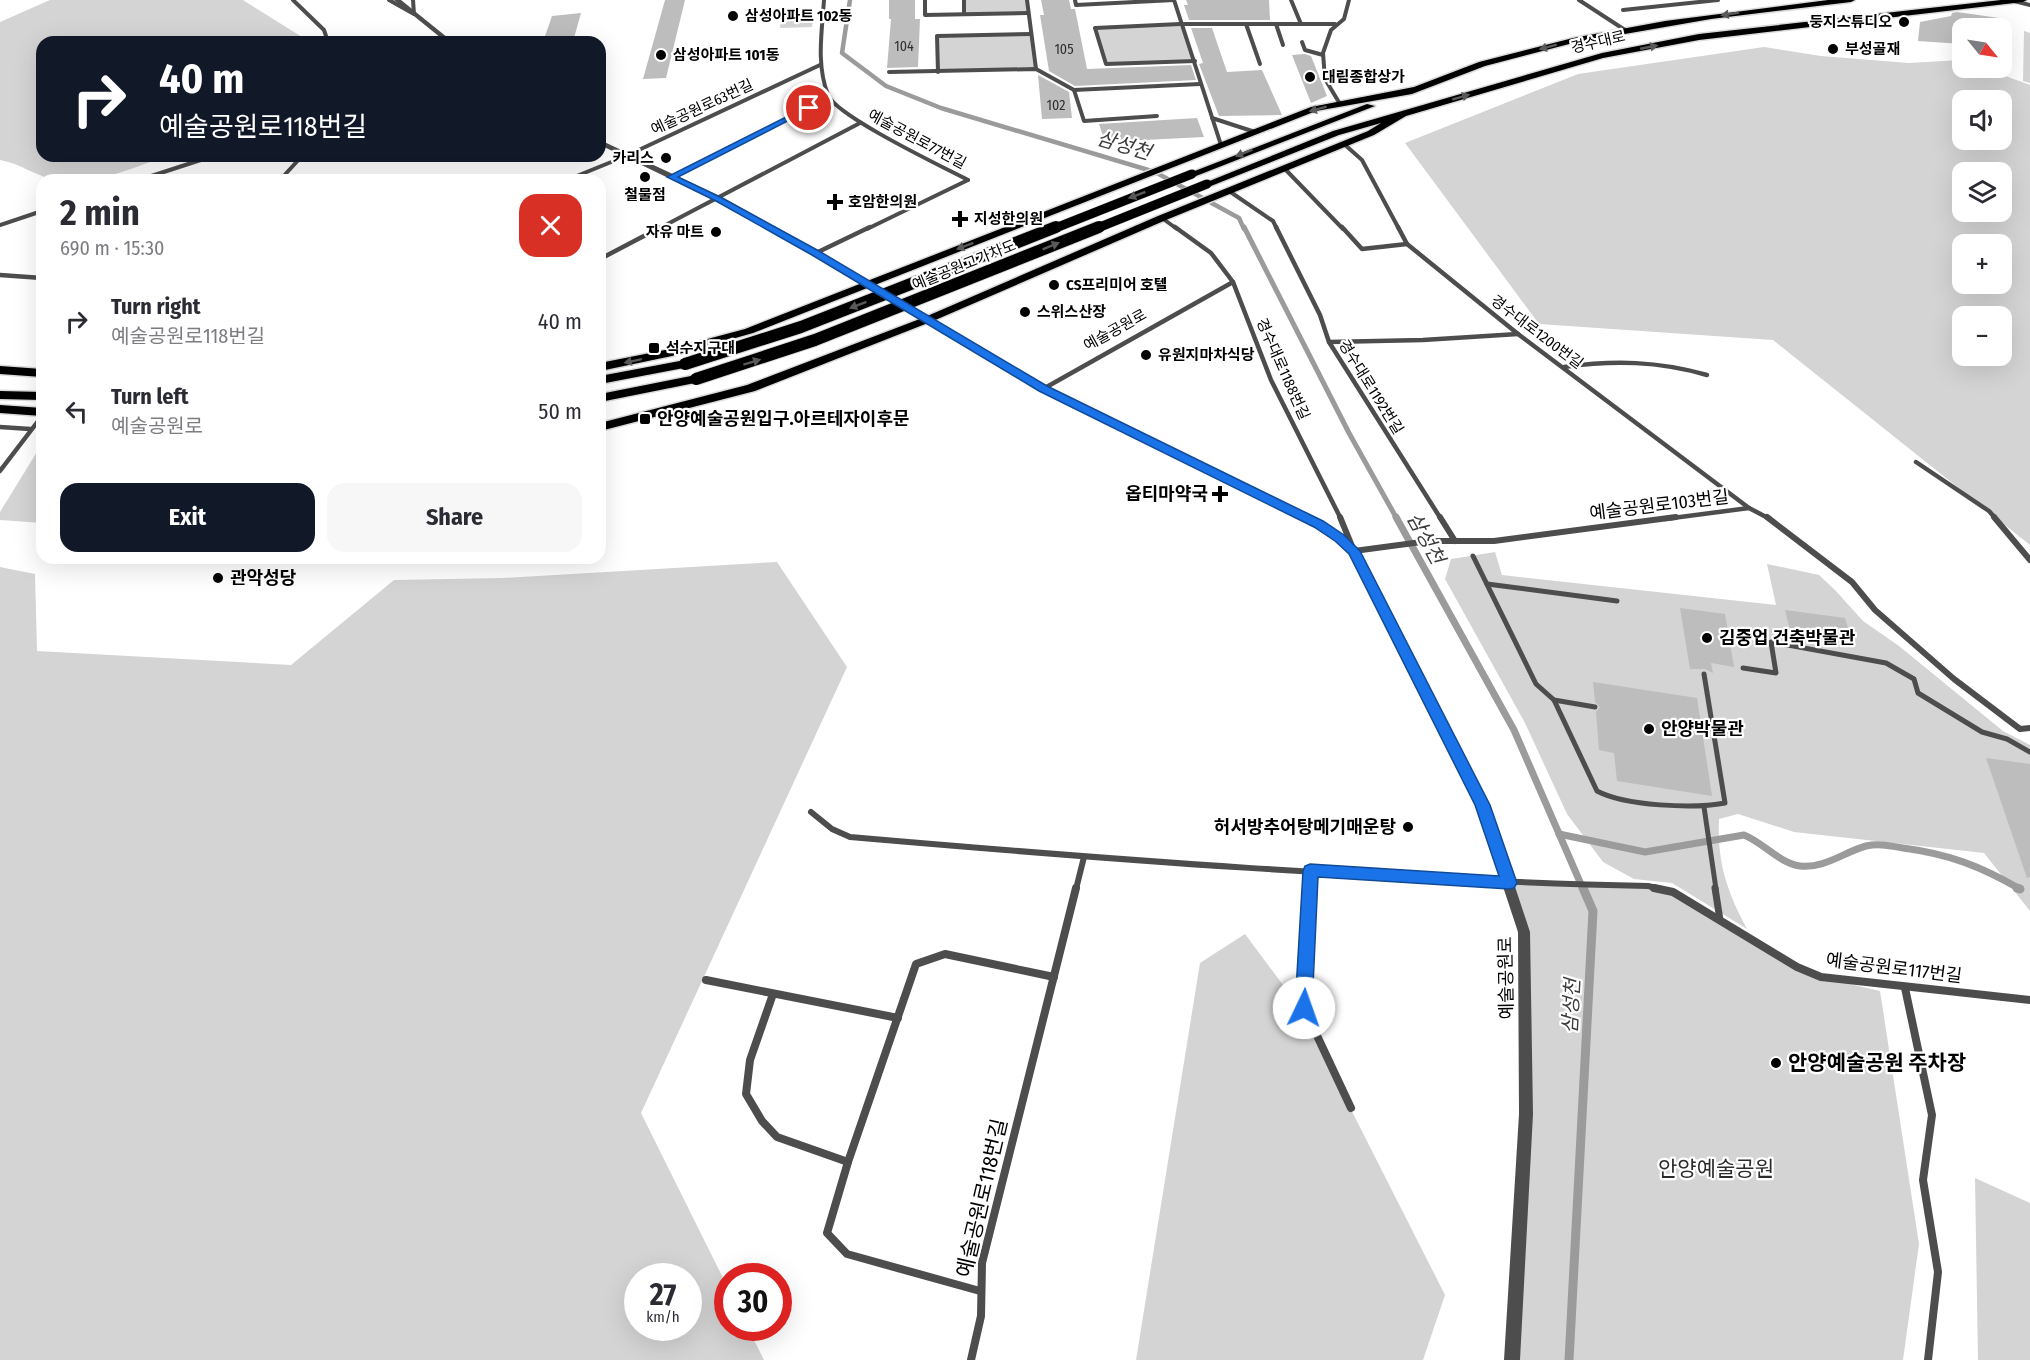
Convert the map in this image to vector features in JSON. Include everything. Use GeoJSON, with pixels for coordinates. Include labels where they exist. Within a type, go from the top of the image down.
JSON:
{"type":"FeatureCollection","features":[{"type":"Feature","properties":{"kind":"main road","name":"경수대로"},"geometry":{"type":"LineString","coordinates":[[1192,174],[1321,122],[1481,65],[1625,30],[1753,10],[1851,0]]}},
{"type":"Feature","properties":{"kind":"main road","name":"경수대로"},"geometry":{"type":"LineString","coordinates":[[1207,184],[1336,133],[1602,56],[1699,37],[2018,1]]}},
{"type":"Feature","properties":{"kind":"main road"},"geometry":{"type":"LineString","coordinates":[[606,366],[672,352],[749,331],[1314,109],[1417,89]]}},
{"type":"Feature","properties":{"kind":"main road"},"geometry":{"type":"LineString","coordinates":[[606,425],[751,387],[929,319],[1162,218],[1371,133],[1404,113]]}},
{"type":"Feature","properties":{"kind":"main road","name":"예술공원고가차도"},"geometry":{"type":"LineString","coordinates":[[606,379],[686,364],[801,327],[1192,174]]}},
{"type":"Feature","properties":{"kind":"main road","name":"예술공원고가차도"},"geometry":{"type":"LineString","coordinates":[[606,397],[696,379],[756,361],[815,340],[1207,184]]}},
{"type":"Feature","properties":{"kind":"main road"},"geometry":{"type":"LineString","coordinates":[[0,370],[36,372]]}},
{"type":"Feature","properties":{"kind":"main road"},"geometry":{"type":"LineString","coordinates":[[0,396],[36,396]]}},
{"type":"Feature","properties":{"kind":"main road"},"geometry":{"type":"LineString","coordinates":[[0,396],[36,412]]}},
{"type":"Feature","properties":{"kind":"main road"},"geometry":{"type":"LineString","coordinates":[[0,409],[36,413]]}},
{"type":"Feature","properties":{"kind":"street"},"geometry":{"type":"LineString","coordinates":[[293,0],[324,30],[326,36]]}},
{"type":"Feature","properties":{"kind":"street"},"geometry":{"type":"LineString","coordinates":[[389,0],[414,14]]}},
{"type":"Feature","properties":{"kind":"street"},"geometry":{"type":"LineString","coordinates":[[397,0],[442,36]]}},
{"type":"Feature","properties":{"kind":"street"},"geometry":{"type":"LineString","coordinates":[[413,0],[414,14]]}},
{"type":"Feature","properties":{"kind":"street"},"geometry":{"type":"LineString","coordinates":[[671,177],[829,99],[820,65],[824,0]]}},
{"type":"Feature","properties":{"kind":"street"},"geometry":{"type":"LineString","coordinates":[[925,0],[925,15],[1028,13]]}},
{"type":"Feature","properties":{"kind":"street"},"geometry":{"type":"LineString","coordinates":[[964,0],[964,14]]}},
{"type":"Feature","properties":{"kind":"street"},"geometry":{"type":"LineString","coordinates":[[1027,0],[1036,69]]}},
{"type":"Feature","properties":{"kind":"street"},"geometry":{"type":"LineString","coordinates":[[1075,0],[1076,5],[1174,0],[1221,145]]}},
{"type":"Feature","properties":{"kind":"street"},"geometry":{"type":"LineString","coordinates":[[1291,0],[1301,24]]}},
{"type":"Feature","properties":{"kind":"street"},"geometry":{"type":"LineString","coordinates":[[1340,104],[1325,81],[1323,55],[1328,33],[1335,24],[1344,19],[1349,0]]}},
{"type":"Feature","properties":{"kind":"street"},"geometry":{"type":"LineString","coordinates":[[1579,0],[1625,30]]}},
{"type":"Feature","properties":{"kind":"street"},"geometry":{"type":"LineString","coordinates":[[1623,10],[1718,0]]}},
{"type":"Feature","properties":{"kind":"street"},"geometry":{"type":"LineString","coordinates":[[2018,1],[2030,5]]}},
{"type":"Feature","properties":{"kind":"street"},"geometry":{"type":"LineString","coordinates":[[1195,61],[1106,64],[1095,28],[1180,24],[1335,24]]}},
{"type":"Feature","properties":{"kind":"street"},"geometry":{"type":"LineString","coordinates":[[1246,24],[1260,64]]}},
{"type":"Feature","properties":{"kind":"street"},"geometry":{"type":"LineString","coordinates":[[1276,24],[1283,45]]}},
{"type":"Feature","properties":{"kind":"street"},"geometry":{"type":"LineString","coordinates":[[938,72],[937,36],[1031,34]]}},
{"type":"Feature","properties":{"kind":"street"},"geometry":{"type":"LineString","coordinates":[[1302,42],[1305,50],[1323,55]]}},
{"type":"Feature","properties":{"kind":"street","name":"예술공원로63번길"},"geometry":{"type":"LineString","coordinates":[[582,174],[626,156],[820,65]]}},
{"type":"Feature","properties":{"kind":"street"},"geometry":{"type":"LineString","coordinates":[[889,72],[1036,69],[1074,90],[1200,84]]}},
{"type":"Feature","properties":{"kind":"street"},"geometry":{"type":"LineString","coordinates":[[1074,90],[1084,121],[1157,116]]}},
{"type":"Feature","properties":{"kind":"street","name":"예술공원로77번길"},"geometry":{"type":"LineString","coordinates":[[816,253],[968,180],[860,123],[829,99]]}},
{"type":"Feature","properties":{"kind":"street"},"geometry":{"type":"LineString","coordinates":[[1212,118],[1255,132]]}},
{"type":"Feature","properties":{"kind":"street"},"geometry":{"type":"LineString","coordinates":[[606,256],[860,123]]}},
{"type":"Feature","properties":{"kind":"street","name":"경수대로1200번길"},"geometry":{"type":"LineString","coordinates":[[1344,144],[1362,160],[1407,244],[1518,334],[1749,508]]}},
{"type":"Feature","properties":{"kind":"street","name":"예술공원로"},"geometry":{"type":"LineString","coordinates":[[606,145],[717,199],[816,253],[1043,388],[1319,524],[1354,551],[1482,805],[1524,932],[1526,1114],[1515,1358]]}},
{"type":"Feature","properties":{"kind":"street"},"geometry":{"type":"LineString","coordinates":[[158,174],[194,162]]}},
{"type":"Feature","properties":{"kind":"street"},"geometry":{"type":"LineString","coordinates":[[286,174],[296,162]]}},
{"type":"Feature","properties":{"kind":"street"},"geometry":{"type":"LineString","coordinates":[[1284,168],[1320,202],[1362,249],[1407,244]]}},
{"type":"Feature","properties":{"kind":"street","name":"경수대로1192번길"},"geometry":{"type":"LineString","coordinates":[[1227,192],[1273,221],[1320,315],[1329,342],[1455,541]]}},
{"type":"Feature","properties":{"kind":"street"},"geometry":{"type":"LineString","coordinates":[[0,225],[36,213]]}},
{"type":"Feature","properties":{"kind":"street","name":"경수대로1188번길"},"geometry":{"type":"LineString","coordinates":[[1162,218],[1211,253],[1233,282],[1271,380],[1337,510],[1354,551]]}},
{"type":"Feature","properties":{"kind":"street"},"geometry":{"type":"LineString","coordinates":[[0,275],[36,278]]}},
{"type":"Feature","properties":{"kind":"street","name":"예술공원로"},"geometry":{"type":"LineString","coordinates":[[1043,388],[1233,282]]}},
{"type":"Feature","properties":{"kind":"street"},"geometry":{"type":"LineString","coordinates":[[1329,342],[1423,340],[1518,334]]}},
{"type":"Feature","properties":{"kind":"street"},"geometry":{"type":"LineString","coordinates":[[1563,367],[1628,360],[1652,361],[1707,375]]}},
{"type":"Feature","properties":{"kind":"street"},"geometry":{"type":"LineString","coordinates":[[0,471],[36,418]]}},
{"type":"Feature","properties":{"kind":"street"},"geometry":{"type":"LineString","coordinates":[[0,427],[30,429]]}},
{"type":"Feature","properties":{"kind":"street"},"geometry":{"type":"LineString","coordinates":[[1916,462],[1989,511],[2030,560]]}},
{"type":"Feature","properties":{"kind":"street","name":"예술공원로103번길"},"geometry":{"type":"LineString","coordinates":[[1354,551],[1429,541],[1494,541],[1749,508],[1772,520],[1852,582],[1884,618],[1954,679],[2030,735]]}},
{"type":"Feature","properties":{"kind":"street"},"geometry":{"type":"LineString","coordinates":[[1473,556],[1536,684],[1554,700],[1597,791],[1610,798],[1704,807],[1725,803],[1704,674]]}},
{"type":"Feature","properties":{"kind":"street"},"geometry":{"type":"LineString","coordinates":[[1487,584],[1617,601]]}},
{"type":"Feature","properties":{"kind":"street"},"geometry":{"type":"LineString","coordinates":[[1743,668],[1776,673],[1771,642],[1886,663],[1914,679],[1918,693],[1982,732],[2007,739],[2030,752]]}},
{"type":"Feature","properties":{"kind":"street"},"geometry":{"type":"LineString","coordinates":[[1554,700],[1595,707]]}},
{"type":"Feature","properties":{"kind":"street"},"geometry":{"type":"LineString","coordinates":[[2020,729],[2030,728]]}},
{"type":"Feature","properties":{"kind":"street"},"geometry":{"type":"LineString","coordinates":[[1704,807],[1720,920]]}},
{"type":"Feature","properties":{"kind":"street"},"geometry":{"type":"LineString","coordinates":[[811,812],[832,829],[850,837],[1084,857],[1509,883]]}},
{"type":"Feature","properties":{"kind":"street","name":"예술공원로118번길"},"geometry":{"type":"LineString","coordinates":[[1054,977],[945,954],[916,964],[827,1233],[846,1254],[980,1291],[982,1263],[1054,977],[1084,857]]}},
{"type":"Feature","properties":{"kind":"street"},"geometry":{"type":"LineString","coordinates":[[1310,871],[1304,1008],[1351,1108]]}},
{"type":"Feature","properties":{"kind":"street","name":"예술공원로117번길"},"geometry":{"type":"LineString","coordinates":[[1509,883],[1648,886],[1673,892],[1797,967],[1821,977],[2030,1000]]}},
{"type":"Feature","properties":{"kind":"street"},"geometry":{"type":"LineString","coordinates":[[706,980],[898,1018]]}},
{"type":"Feature","properties":{"kind":"street"},"geometry":{"type":"LineString","coordinates":[[1905,988],[1932,1115],[1923,1179],[1938,1272],[1928,1360]]}},
{"type":"Feature","properties":{"kind":"street"},"geometry":{"type":"LineString","coordinates":[[773,994],[750,1060],[746,1094],[762,1121],[777,1137],[849,1162]]}},
{"type":"Feature","properties":{"kind":"street"},"geometry":{"type":"LineString","coordinates":[[971,1360],[981,1316],[980,1291]]}},
{"type":"Feature","properties":{"kind":"green space"},"geometry":{"type":"Polygon","coordinates":[[[50,0],[243,0],[300,36],[36,36],[36,162],[150,162],[114,174],[38,174],[0,160],[0,22],[50,0]]]}},
{"type":"Feature","properties":{"kind":"green space"},"geometry":{"type":"Polygon","coordinates":[[[964,0],[1027,0],[1028,13],[964,14],[964,0]]]}},
{"type":"Feature","properties":{"kind":"green space"},"geometry":{"type":"Polygon","coordinates":[[[782,13],[814,13],[812,27],[780,28],[782,13]]]}},
{"type":"Feature","properties":{"kind":"green space"},"geometry":{"type":"Polygon","coordinates":[[[1180,24],[1195,61],[1106,64],[1095,28],[1180,24]]]}},
{"type":"Feature","properties":{"kind":"green space"},"geometry":{"type":"Polygon","coordinates":[[[2024,31],[2030,33],[2030,83],[2023,81],[2024,31]]]}},
{"type":"Feature","properties":{"kind":"green space"},"geometry":{"type":"Polygon","coordinates":[[[1031,34],[1036,69],[938,72],[937,36],[1031,34]]]}},
{"type":"Feature","properties":{"kind":"green space"},"geometry":{"type":"Polygon","coordinates":[[[1764,47],[1821,56],[1909,63],[1952,61],[1952,78],[2011,78],[2030,85],[2030,545],[1773,340],[1539,324],[1405,143],[1578,74],[1764,47]]]}},
{"type":"Feature","properties":{"kind":"green space"},"geometry":{"type":"Polygon","coordinates":[[[36,454],[36,523],[0,520],[0,512],[36,454]]]}},
{"type":"Feature","properties":{"kind":"green space"},"geometry":{"type":"Polygon","coordinates":[[[1495,552],[1502,575],[1776,605],[1767,564],[1819,575],[1863,621],[1899,646],[2003,731],[2030,745],[2030,911],[1984,853],[1794,832],[1738,814],[1719,819],[1720,849],[1729,889],[1747,929],[1672,883],[1634,879],[1603,862],[1567,814],[1525,723],[1445,579],[1451,559],[1495,552]]]}},
{"type":"Feature","properties":{"kind":"green space"},"geometry":{"type":"Polygon","coordinates":[[[777,562],[847,667],[641,1113],[716,1263],[714,1341],[754,1341],[764,1360],[0,1360],[0,567],[35,574],[37,651],[291,665],[394,580],[502,578],[777,562]]]}},
{"type":"Feature","properties":{"kind":"green space","name":"안양예술공원"},"geometry":{"type":"Polygon","coordinates":[[[1511,884],[1650,887],[1675,893],[1750,939],[1824,978],[1880,991],[1919,1244],[1903,1360],[1515,1360],[1527,995],[1511,884]]]}},
{"type":"Feature","properties":{"kind":"green space"},"geometry":{"type":"Polygon","coordinates":[[[1245,934],[1298,1005],[1445,1295],[1423,1360],[1136,1360],[1200,963],[1245,934]]]}},
{"type":"Feature","properties":{"kind":"green space"},"geometry":{"type":"Polygon","coordinates":[[[1975,1178],[2030,1203],[2030,1360],[1978,1360],[1975,1178]]]}},
{"type":"Feature","properties":{"kind":"building","name":"삼성아파트 101동"},"geometry":{"type":"Polygon","coordinates":[[[665,0],[685,0],[666,78],[643,79],[665,0]]]}},
{"type":"Feature","properties":{"kind":"building"},"geometry":{"type":"Polygon","coordinates":[[[889,0],[915,0],[915,19],[920,19],[918,67],[887,68],[891,19],[889,19],[889,0]]]}},
{"type":"Feature","properties":{"kind":"building"},"geometry":{"type":"Polygon","coordinates":[[[1041,0],[1069,0],[1071,9],[1075,9],[1087,69],[1191,65],[1196,80],[1075,86],[1049,71],[1040,15],[1044,15],[1041,0]]]}},
{"type":"Feature","properties":{"kind":"building"},"geometry":{"type":"Polygon","coordinates":[[[1186,0],[1269,0],[1270,20],[1189,20],[1184,5],[1188,5],[1186,0]]]}},
{"type":"Feature","properties":{"kind":"building"},"geometry":{"type":"Polygon","coordinates":[[[581,13],[575,36],[545,36],[552,16],[581,13]]]}},
{"type":"Feature","properties":{"kind":"building"},"geometry":{"type":"Polygon","coordinates":[[[1952,13],[1999,18],[1952,18],[1952,43],[1918,41],[1920,22],[1951,16],[1952,13]]]}},
{"type":"Feature","properties":{"kind":"building"},"geometry":{"type":"Polygon","coordinates":[[[1191,28],[1212,28],[1227,72],[1262,70],[1282,115],[1219,116],[1199,64],[1203,63],[1191,28]]]}},
{"type":"Feature","properties":{"kind":"building"},"geometry":{"type":"Polygon","coordinates":[[[1292,55],[1311,56],[1327,96],[1311,103],[1292,55]]]}},
{"type":"Feature","properties":{"kind":"building"},"geometry":{"type":"Polygon","coordinates":[[[1038,75],[1069,92],[1072,118],[1042,119],[1038,75]]]}},
{"type":"Feature","properties":{"kind":"building"},"geometry":{"type":"Polygon","coordinates":[[[1197,118],[1204,137],[1105,142],[1099,124],[1197,118]]]}},
{"type":"Feature","properties":{"kind":"building","name":"김중업 건축박물관"},"geometry":{"type":"Polygon","coordinates":[[[1680,608],[1725,614],[1734,667],[1711,663],[1713,673],[1705,669],[1690,669],[1680,608]]]}},
{"type":"Feature","properties":{"kind":"building"},"geometry":{"type":"Polygon","coordinates":[[[1785,610],[1845,618],[1852,642],[1791,634],[1785,610]]]}},
{"type":"Feature","properties":{"kind":"building","name":"안양박물관"},"geometry":{"type":"Polygon","coordinates":[[[1593,682],[1697,698],[1712,796],[1617,781],[1614,753],[1599,750],[1596,712],[1600,707],[1595,702],[1593,682]]]}},
{"type":"Feature","properties":{"kind":"building"},"geometry":{"type":"Polygon","coordinates":[[[1986,758],[2030,764],[2030,877],[2027,878],[1986,758]]]}},
{"type":"Feature","properties":{"kind":"waterway","name":"삼성천"},"geometry":{"type":"LineString","coordinates":[[850,0],[842,53],[886,86],[941,108],[1155,172],[1239,218],[1244,229]]}},
{"type":"Feature","properties":{"kind":"waterway","name":"삼성천"},"geometry":{"type":"LineString","coordinates":[[1244,227],[1349,433],[1397,519]]}},
{"type":"Feature","properties":{"kind":"waterway","name":"삼성천"},"geometry":{"type":"LineString","coordinates":[[1396,517],[1514,730],[1559,834]]}},
{"type":"Feature","properties":{"kind":"waterway"},"geometry":{"type":"LineString","coordinates":[[1559,834],[1645,852],[1744,835],[1785,861],[1800,866],[1826,863],[1866,846],[1885,845],[1950,858],[1978,868],[2020,889],[2017,888]]}},
{"type":"Feature","properties":{"kind":"waterway","name":"삼성천"},"geometry":{"type":"LineString","coordinates":[[1559,834],[1583,889]]}},
{"type":"Feature","properties":{"kind":"waterway","name":"삼성천"},"geometry":{"type":"LineString","coordinates":[[1569,1360],[1593,911],[1583,888]]}},
{"type":"Feature","properties":{"kind":"place","name":"삼성아파트 102동"},"geometry":{"type":"Point","coordinates":[733,16]}},
{"type":"Feature","properties":{"kind":"place","name":"둥지스튜디오"},"geometry":{"type":"Point","coordinates":[1904,22]}},
{"type":"Feature","properties":{"kind":"place","name":"부성골재"},"geometry":{"type":"Point","coordinates":[1833,49]}},
{"type":"Feature","properties":{"kind":"place","name":"삼성아파트 101동"},"geometry":{"type":"Point","coordinates":[661,55]}},
{"type":"Feature","properties":{"kind":"place","name":"대림종합상가"},"geometry":{"type":"Point","coordinates":[1310,77]}},
{"type":"Feature","properties":{"kind":"place","name":"카리스"},"geometry":{"type":"Point","coordinates":[666,158]}},
{"type":"Feature","properties":{"kind":"place","name":"철물점"},"geometry":{"type":"Point","coordinates":[645,177]}},
{"type":"Feature","properties":{"kind":"place","name":"호암한의원"},"geometry":{"type":"Point","coordinates":[835,202]}},
{"type":"Feature","properties":{"kind":"place","name":"지성한의원"},"geometry":{"type":"Point","coordinates":[960,219]}},
{"type":"Feature","properties":{"kind":"place","name":"자유 마트"},"geometry":{"type":"Point","coordinates":[716,232]}},
{"type":"Feature","properties":{"kind":"place","name":"CS프리미어 호텔"},"geometry":{"type":"Point","coordinates":[1054,285]}},
{"type":"Feature","properties":{"kind":"place","name":"스위스산장"},"geometry":{"type":"Point","coordinates":[1025,312]}},
{"type":"Feature","properties":{"kind":"place","name":"석수지구대"},"geometry":{"type":"Point","coordinates":[654,348]}},
{"type":"Feature","properties":{"kind":"place","name":"유원지마차식당"},"geometry":{"type":"Point","coordinates":[1146,355]}},
{"type":"Feature","properties":{"kind":"place","name":"안양예술공원입구.아르테자이후문"},"geometry":{"type":"Point","coordinates":[645,419]}},
{"type":"Feature","properties":{"kind":"place","name":"옵티마약국"},"geometry":{"type":"Point","coordinates":[1220,494]}},
{"type":"Feature","properties":{"kind":"place","name":"관악성당"},"geometry":{"type":"Point","coordinates":[218,578]}},
{"type":"Feature","properties":{"kind":"place","name":"김중업 건축박물관"},"geometry":{"type":"Point","coordinates":[1707,638]}},
{"type":"Feature","properties":{"kind":"place","name":"안양박물관"},"geometry":{"type":"Point","coordinates":[1649,729]}},
{"type":"Feature","properties":{"kind":"place","name":"허서방추어탕메기매운탕"},"geometry":{"type":"Point","coordinates":[1408,827]}},
{"type":"Feature","properties":{"kind":"place","name":"안양예술공원 주차장"},"geometry":{"type":"Point","coordinates":[1776,1063]}},
{"type":"Feature","properties":{"kind":"route"},"geometry":{"type":"LineString","coordinates":[[809,108],[671,177],[719,200],[816,253],[1043,388],[1319,524],[1354,551],[1482,805],[1492,828],[1509,883],[1310,871],[1304,1008]]}}]}
